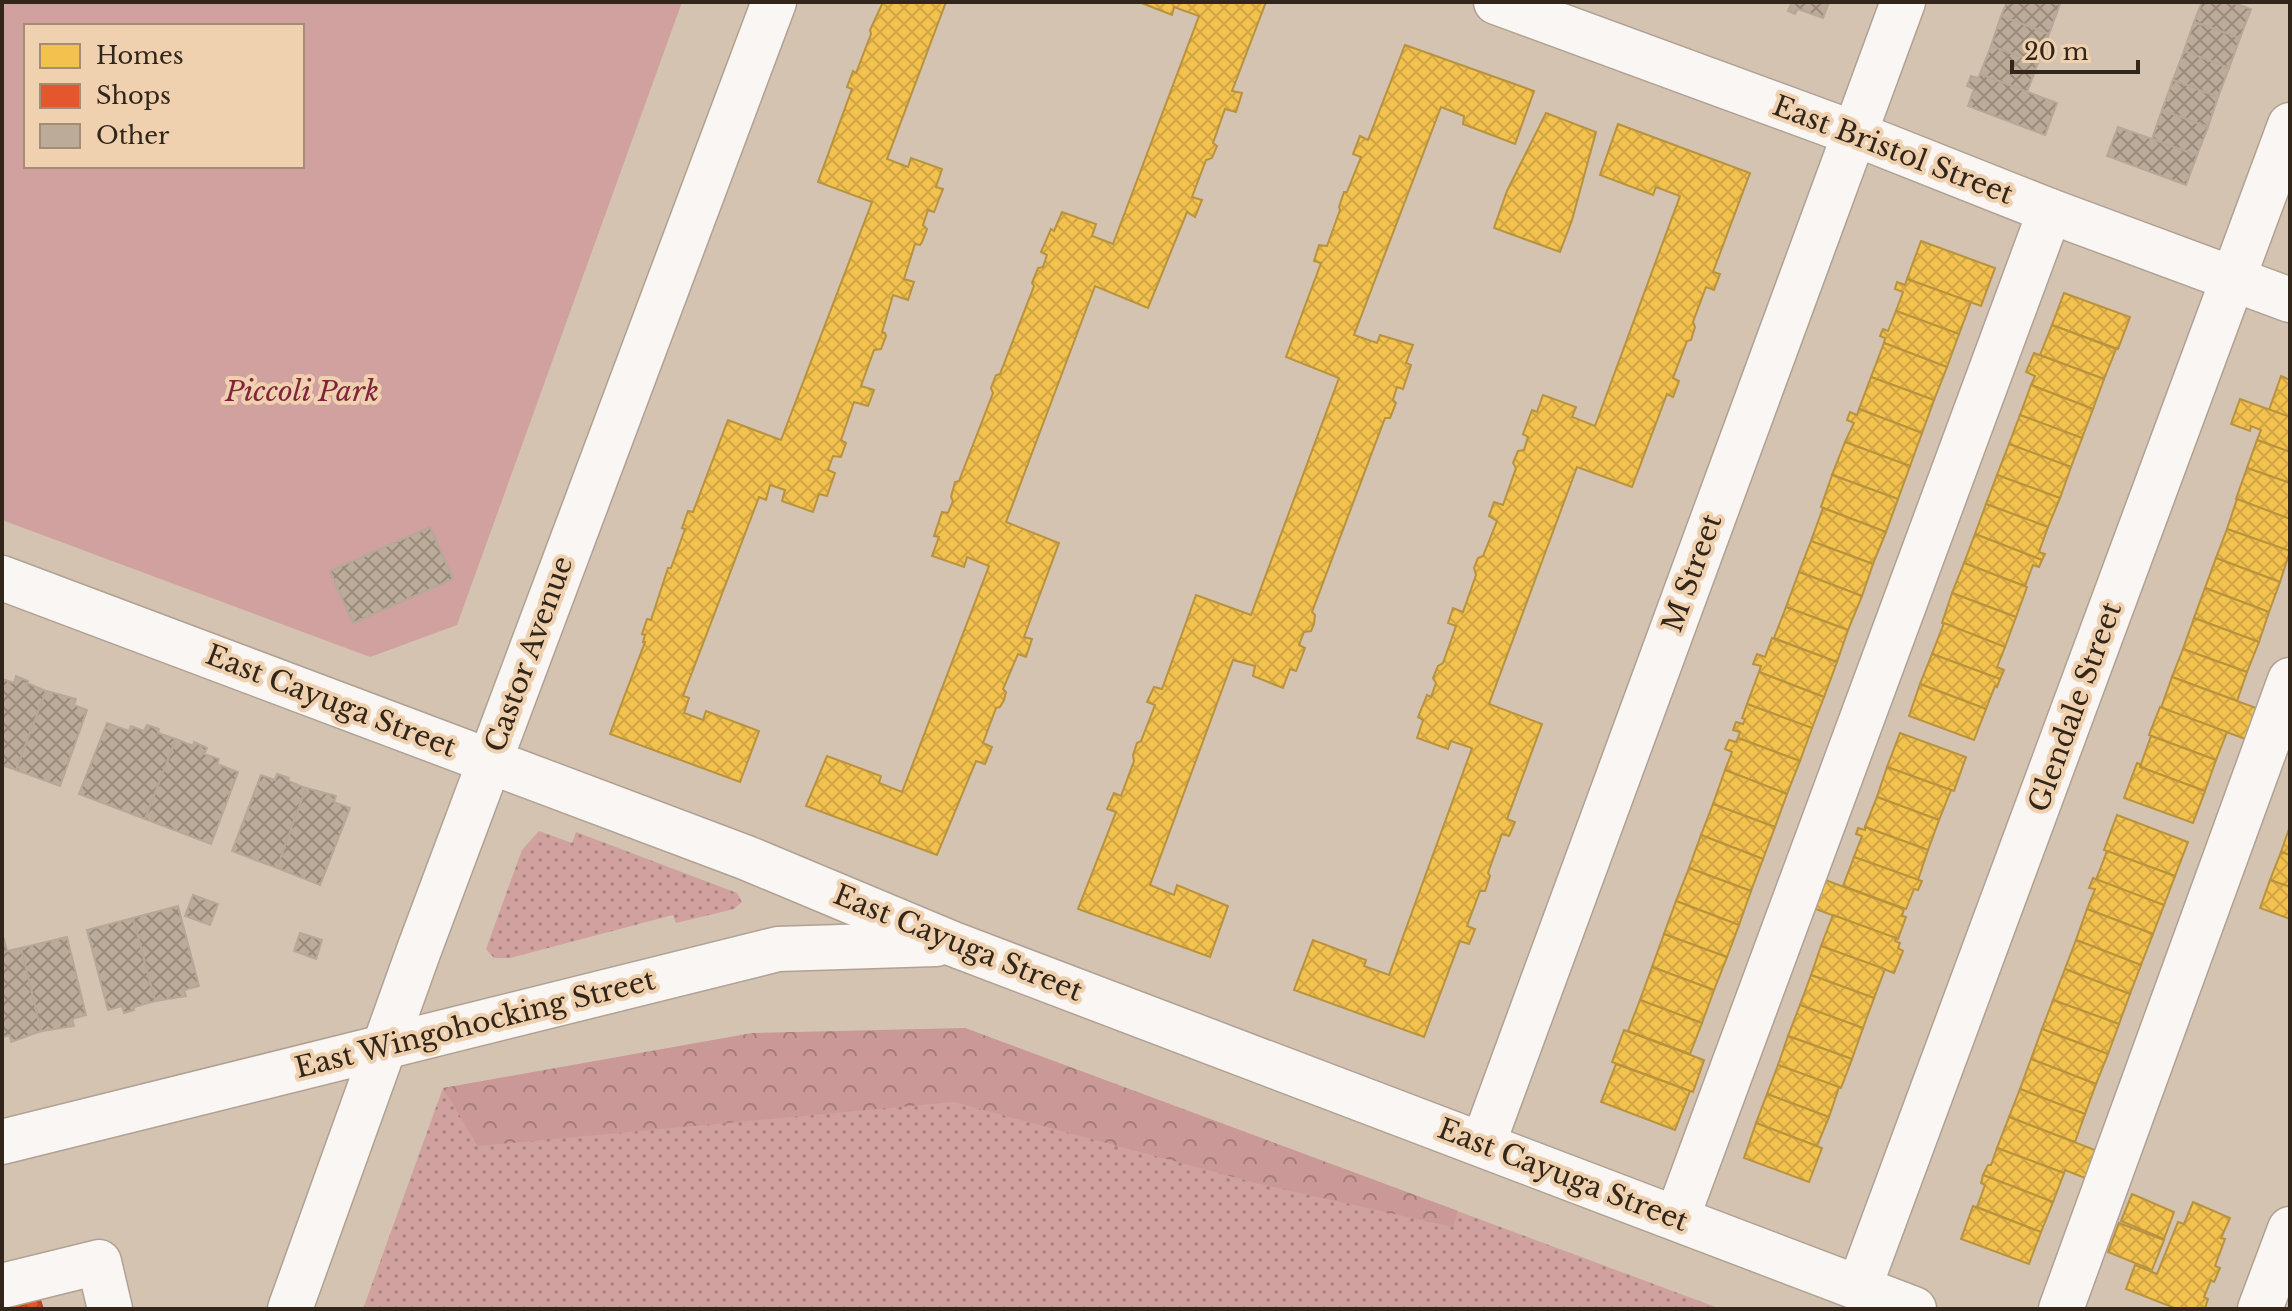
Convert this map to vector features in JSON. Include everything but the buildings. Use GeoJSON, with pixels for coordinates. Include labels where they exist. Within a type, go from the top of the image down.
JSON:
{"type":"FeatureCollection","features":[{"type":"Feature","properties":{"kind":"street","name":"Castor Avenue"},"geometry":{"type":"LineString","coordinates":[[290,1309],[489,760],[774,2]]}},
{"type":"Feature","properties":{"kind":"street","name":"M Street"},"geometry":{"type":"LineString","coordinates":[[1483,1144],[1903,2]]}},
{"type":"Feature","properties":{"kind":"street","name":"East Bristol Street"},"geometry":{"type":"LineString","coordinates":[[1504,3],[1853,133],[2050,211],[2234,279],[2289,295]]}},
{"type":"Feature","properties":{"kind":"street","name":"Glendale Street"},"geometry":{"type":"LineString","coordinates":[[1859,1288],[2290,125]]}},
{"type":"Feature","properties":{"kind":"street"},"geometry":{"type":"LineString","coordinates":[[1677,1218],[2050,211]]}},
{"type":"Feature","properties":{"kind":"street","name":"East Cayuga Street"},"geometry":{"type":"LineString","coordinates":[[2,578],[747,858],[953,944],[1914,1309]]}},
{"type":"Feature","properties":{"kind":"street"},"geometry":{"type":"LineString","coordinates":[[2061,1309],[2290,680]]}},
{"type":"Feature","properties":{"kind":"street","name":"East Wingohocking Street"},"geometry":{"type":"LineString","coordinates":[[2,1142],[778,949],[953,944]]}},
{"type":"Feature","properties":{"kind":"street"},"geometry":{"type":"LineString","coordinates":[[2260,1309],[2290,1229]]}},
{"type":"Feature","properties":{"kind":"street"},"geometry":{"type":"LineString","coordinates":[[2,1286],[99,1262],[110,1309]]}},
{"type":"Feature","properties":{"kind":"green space","name":"Piccoli Park"},"geometry":{"type":"Polygon","coordinates":[[[2,2],[682,2],[457,625],[370,657],[2,520],[2,2]]]}},
{"type":"Feature","properties":{"kind":"green space"},"geometry":{"type":"Polygon","coordinates":[[[539,831],[572,843],[576,832],[737,893],[742,902],[734,909],[676,923],[673,915],[510,958],[494,958],[486,949],[522,850],[539,831]]]}},
{"type":"Feature","properties":{"kind":"green space"},"geometry":{"type":"Polygon","coordinates":[[[965,1028],[1721,1309],[363,1309],[443,1088],[965,1028]]]}},
{"type":"Feature","properties":{"kind":"green space"},"geometry":{"type":"Polygon","coordinates":[[[965,1028],[1458,1211],[1453,1227],[1256,1183],[954,1102],[478,1146],[443,1088],[752,1033],[965,1028]]]}}]}
